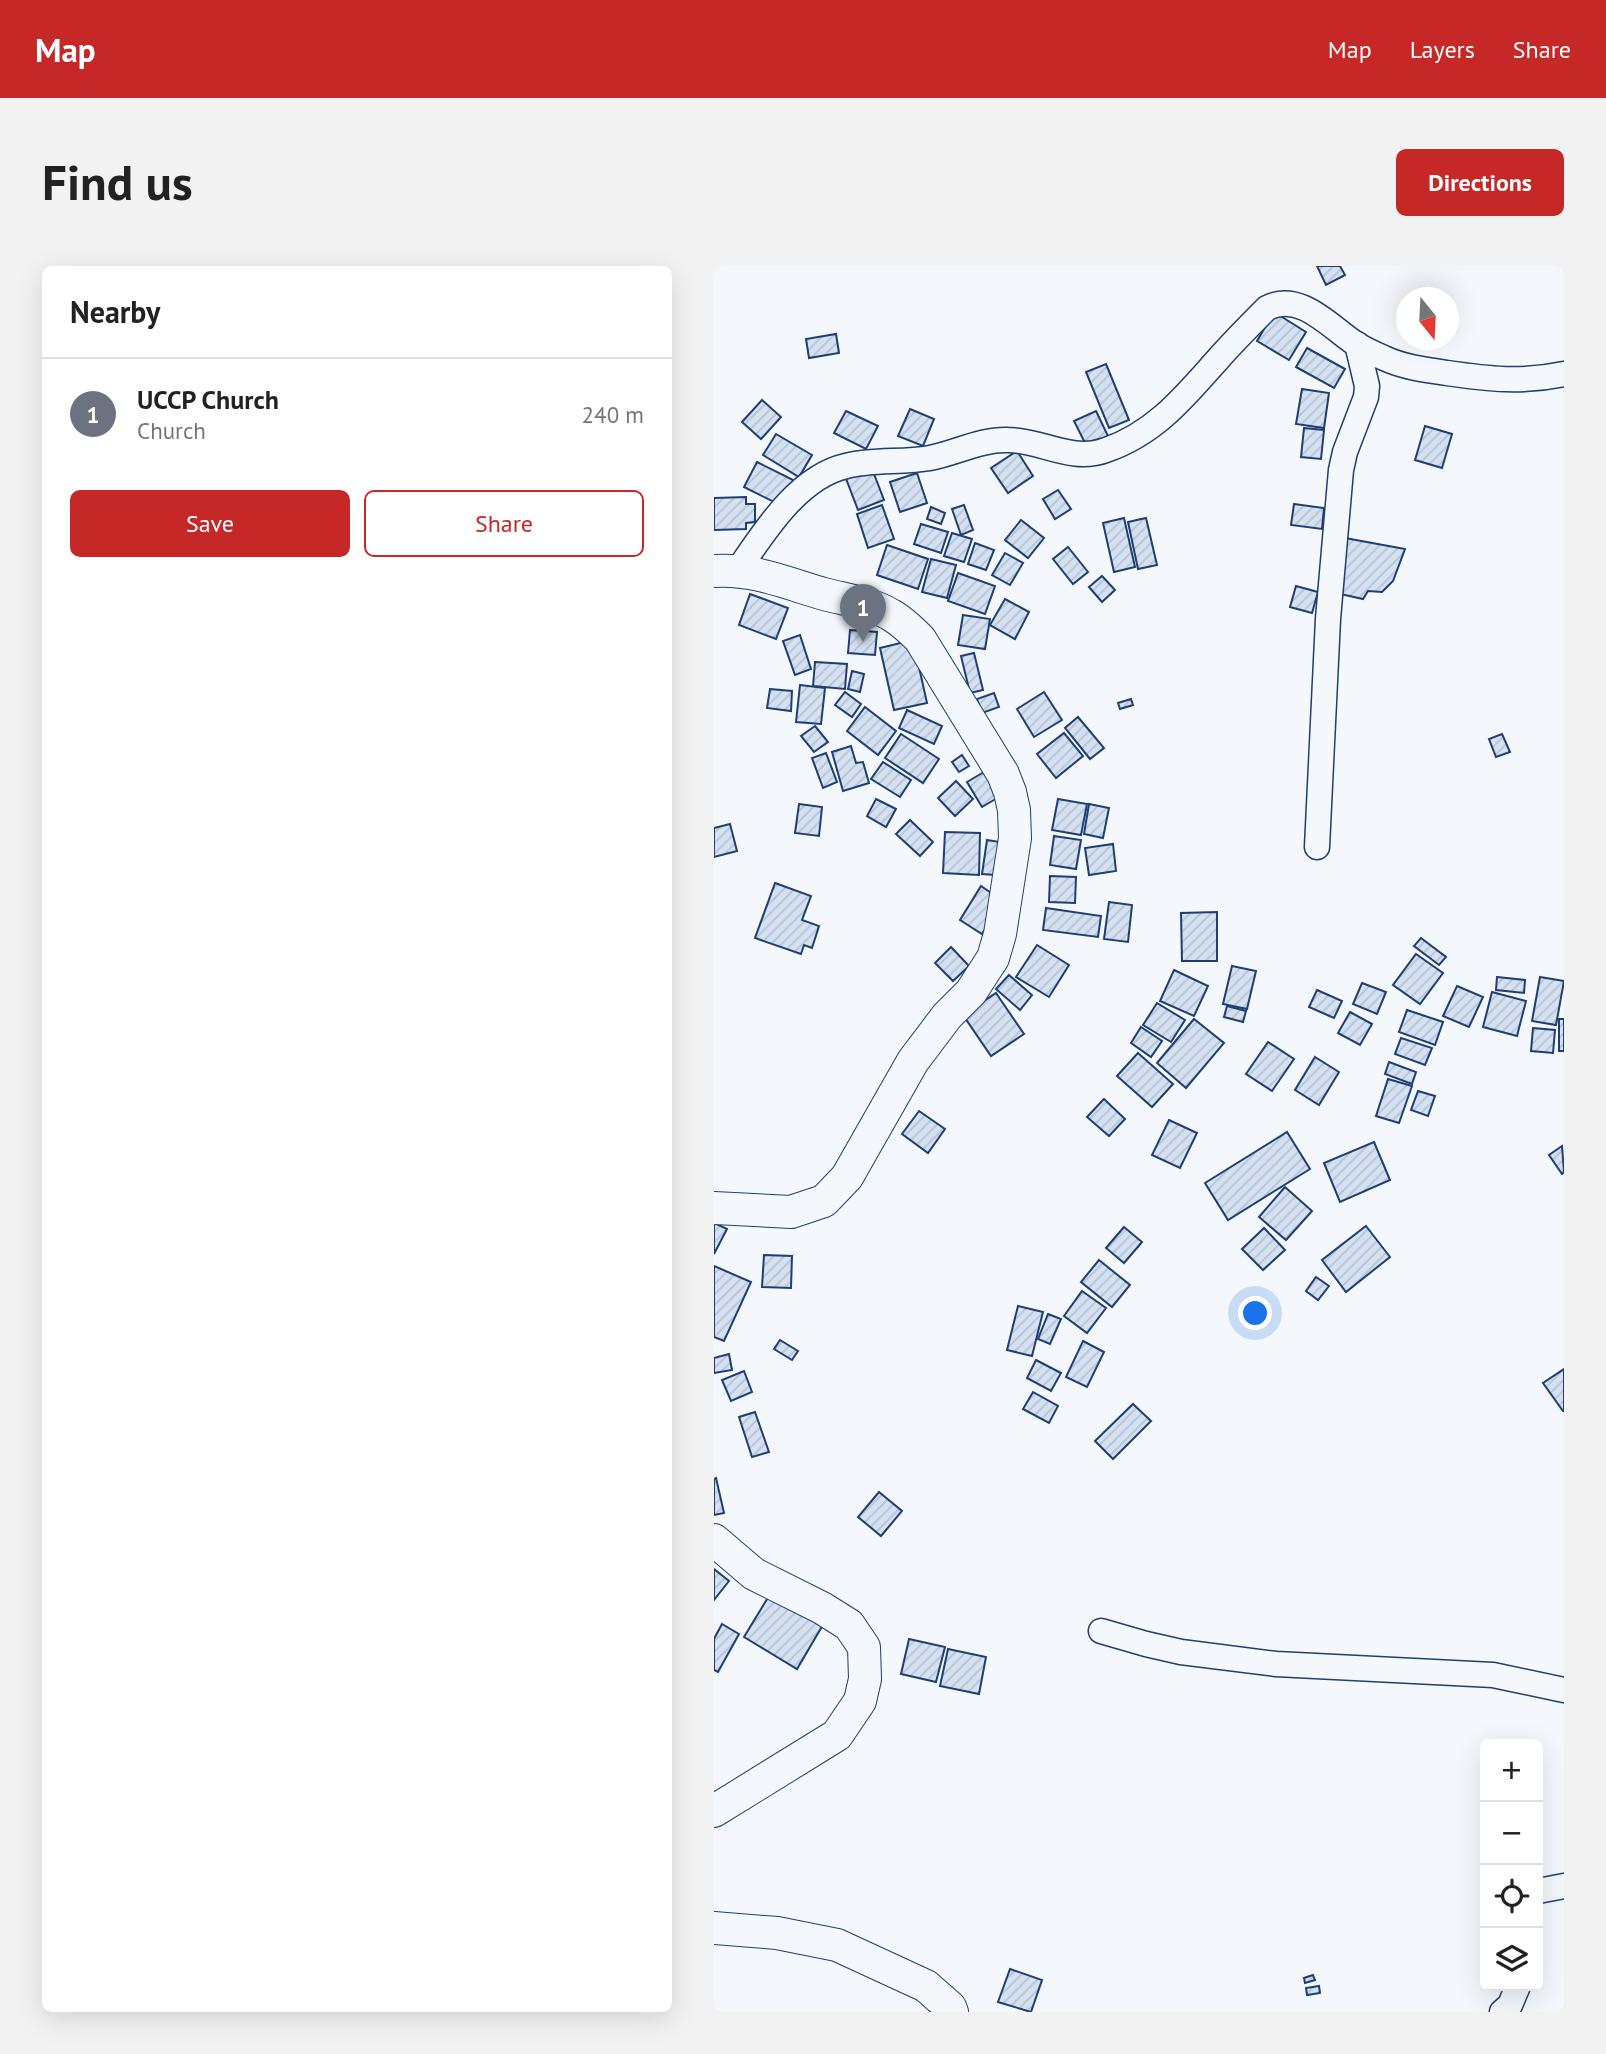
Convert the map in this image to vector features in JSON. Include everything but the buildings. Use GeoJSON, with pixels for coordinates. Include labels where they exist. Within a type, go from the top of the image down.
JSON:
{"type":"FeatureCollection","features":[{"type":"Feature","properties":{"kind":"main road"},"geometry":{"type":"LineString","coordinates":[[714,1208],[791,1212],[824,1200],[847,1177],[914,1061],[947,1016],[971,992],[993,958],[1000,934],[1015,838],[1014,810],[1003,774],[920,639],[907,626],[890,614],[869,606],[726,571]]}},
{"type":"Feature","properties":{"kind":"main road"},"geometry":{"type":"LineString","coordinates":[[714,1540],[754,1574],[822,1608],[849,1625],[864,1647],[865,1679],[860,1701],[837,1735],[714,1811]]}},
{"type":"Feature","properties":{"kind":"main road"},"geometry":{"type":"LineString","coordinates":[[714,1928],[777,1934],[837,1945],[926,1986],[950,2007],[952,2012]]}},
{"type":"Feature","properties":{"kind":"street"},"geometry":{"type":"LineString","coordinates":[[726,571],[779,513],[811,483],[828,472],[845,466],[871,462],[904,462],[1009,439],[1065,453],[1085,454],[1104,452],[1133,439],[1158,423],[1267,308],[1276,303],[1294,303],[1321,317],[1357,344],[1387,360],[1424,370],[1503,381],[1564,374]]}},
{"type":"Feature","properties":{"kind":"street"},"geometry":{"type":"LineString","coordinates":[[1317,847],[1328,619],[1341,470],[1345,452],[1364,405],[1367,386],[1357,344]]}},
{"type":"Feature","properties":{"kind":"street"},"geometry":{"type":"LineString","coordinates":[[1101,1631],[1181,1652],[1263,1663],[1493,1675],[1560,1687],[1564,1690]]}},
{"type":"Feature","properties":{"kind":"street"},"geometry":{"type":"LineString","coordinates":[[1543,1890],[1564,1886]]}},
{"type":"Feature","properties":{"kind":"street"},"geometry":{"type":"LineString","coordinates":[[1502,2012],[1510,2005],[1516,1991]]}},
{"type":"Feature","properties":{"kind":"place","name":"UCCP Church"},"geometry":{"type":"Point","coordinates":[863,642]}}]}
